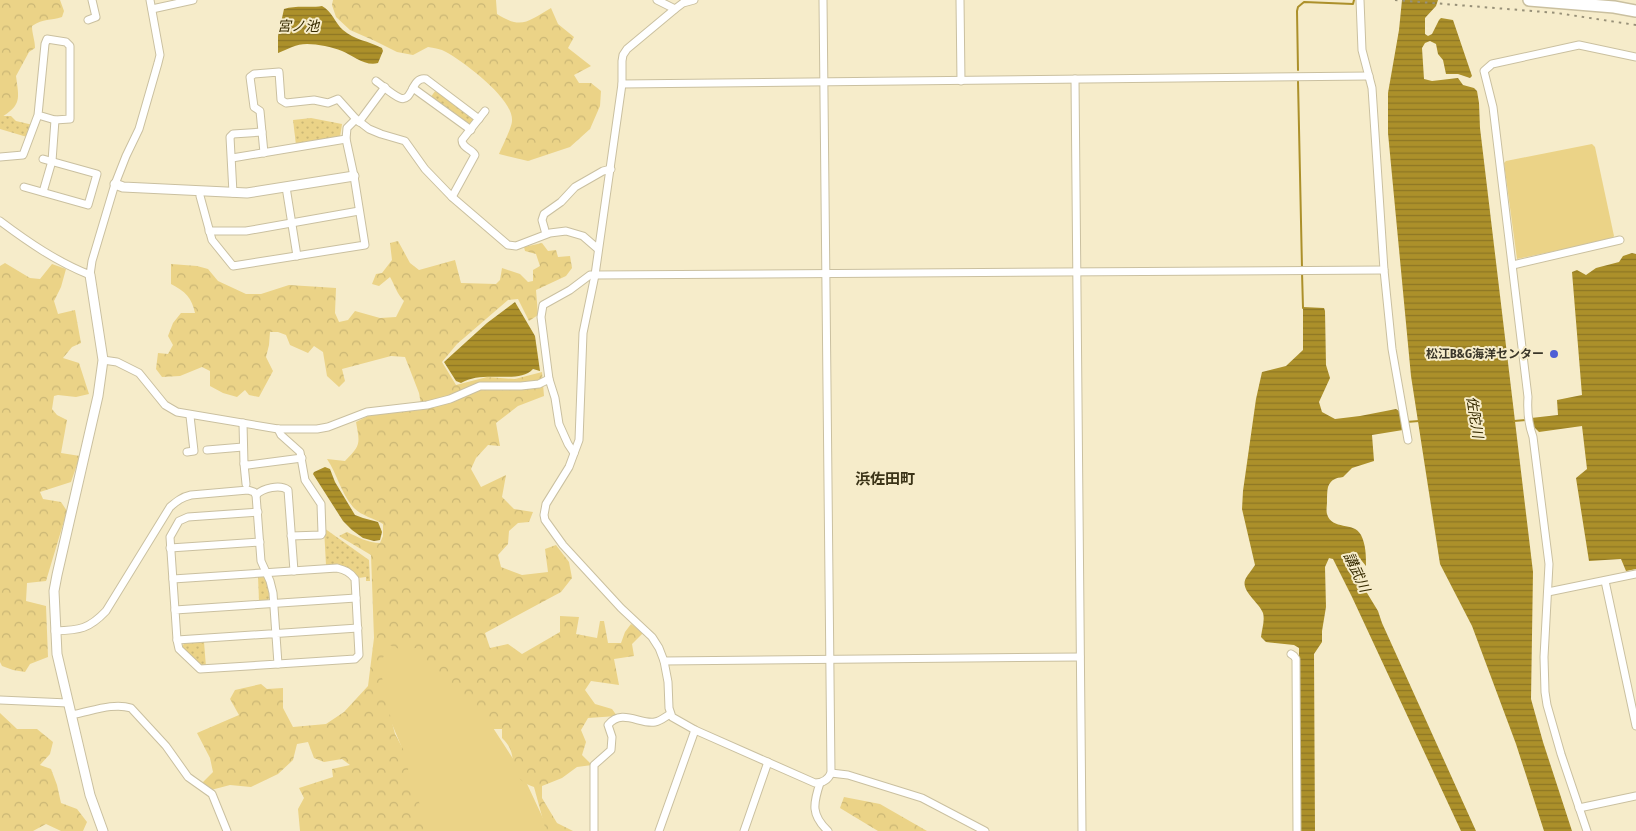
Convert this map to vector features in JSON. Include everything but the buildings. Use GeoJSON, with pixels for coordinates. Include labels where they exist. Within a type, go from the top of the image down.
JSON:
{"type":"FeatureCollection","features":[{"type":"Feature","properties":{"kind":"highway"},"geometry":{"type":"LineString","coordinates":[[1529,0],[1614,7],[1636,11]]}},
{"type":"Feature","properties":{"kind":"street"},"geometry":{"type":"LineString","coordinates":[[88,20],[96,17],[92,0]]}},
{"type":"Feature","properties":{"kind":"street"},"geometry":{"type":"LineString","coordinates":[[103,831],[90,795],[56,654],[54,591],[98,396],[103,360],[90,274],[92,261],[115,184],[139,129],[160,55],[150,0]]}},
{"type":"Feature","properties":{"kind":"street"},"geometry":{"type":"LineString","coordinates":[[152,9],[193,0]]}},
{"type":"Feature","properties":{"kind":"street"},"geometry":{"type":"LineString","coordinates":[[657,0],[675,9]]}},
{"type":"Feature","properties":{"kind":"street"},"geometry":{"type":"LineString","coordinates":[[694,0],[683,3],[675,9],[627,49],[623,55],[622,84],[611,169],[595,275],[583,333],[579,440],[569,467],[546,504],[544,510],[545,520],[563,545],[621,608],[652,637],[664,661],[668,682],[670,714],[672,717],[695,730],[815,783],[824,781],[831,773],[823,0]]}},
{"type":"Feature","properties":{"kind":"street"},"geometry":{"type":"LineString","coordinates":[[960,0],[961,80]]}},
{"type":"Feature","properties":{"kind":"street"},"geometry":{"type":"LineString","coordinates":[[1360,0],[1362,50],[1372,88],[1384,270],[1392,349],[1408,440]]}},
{"type":"Feature","properties":{"kind":"street"},"geometry":{"type":"LineString","coordinates":[[0,157],[23,155],[38,116],[45,44],[47,39],[66,42],[70,46],[70,119],[55,120],[38,116]]}},
{"type":"Feature","properties":{"kind":"street"},"geometry":{"type":"LineString","coordinates":[[1586,831],[1561,754],[1545,692],[1544,657],[1549,564],[1533,437],[1527,412],[1528,397],[1493,108],[1484,71],[1492,64],[1579,45],[1636,57]]}},
{"type":"Feature","properties":{"kind":"street"},"geometry":{"type":"LineString","coordinates":[[264,153],[260,111],[254,106],[250,77],[254,74],[279,72],[281,100],[286,103],[314,100],[328,103],[338,99],[357,121],[381,134],[405,141],[425,169],[452,198],[508,245],[516,246],[557,231],[572,232],[583,236],[598,249]]}},
{"type":"Feature","properties":{"kind":"street"},"geometry":{"type":"LineString","coordinates":[[622,84],[1369,76]]}},
{"type":"Feature","properties":{"kind":"street"},"geometry":{"type":"LineString","coordinates":[[376,81],[402,98],[407,97],[418,80],[421,78],[426,79],[479,118]]}},
{"type":"Feature","properties":{"kind":"street"},"geometry":{"type":"LineString","coordinates":[[1075,79],[1082,831]]}},
{"type":"Feature","properties":{"kind":"street"},"geometry":{"type":"LineString","coordinates":[[200,191],[212,240],[233,266],[366,245],[346,139],[347,128],[357,121],[385,87]]}},
{"type":"Feature","properties":{"kind":"street"},"geometry":{"type":"LineString","coordinates":[[413,88],[470,130]]}},
{"type":"Feature","properties":{"kind":"street"},"geometry":{"type":"LineString","coordinates":[[452,198],[475,155],[462,142],[485,111]]}},
{"type":"Feature","properties":{"kind":"street"},"geometry":{"type":"LineString","coordinates":[[43,192],[52,161],[55,120]]}},
{"type":"Feature","properties":{"kind":"street"},"geometry":{"type":"LineString","coordinates":[[233,193],[230,138],[233,134],[262,132]]}},
{"type":"Feature","properties":{"kind":"street"},"geometry":{"type":"LineString","coordinates":[[232,158],[346,139]]}},
{"type":"Feature","properties":{"kind":"street"},"geometry":{"type":"LineString","coordinates":[[24,187],[88,205],[97,174],[44,159]]}},
{"type":"Feature","properties":{"kind":"street"},"geometry":{"type":"LineString","coordinates":[[546,234],[542,220],[544,214],[561,202],[575,187],[603,171],[611,169]]}},
{"type":"Feature","properties":{"kind":"street"},"geometry":{"type":"LineString","coordinates":[[115,184],[123,187],[246,193],[354,176]]}},
{"type":"Feature","properties":{"kind":"street"},"geometry":{"type":"LineString","coordinates":[[286,187],[297,256]]}},
{"type":"Feature","properties":{"kind":"street"},"geometry":{"type":"LineString","coordinates":[[210,231],[246,231],[359,211]]}},
{"type":"Feature","properties":{"kind":"street"},"geometry":{"type":"LineString","coordinates":[[0,221],[53,257],[90,274]]}},
{"type":"Feature","properties":{"kind":"street"},"geometry":{"type":"LineString","coordinates":[[1512,265],[1620,240]]}},
{"type":"Feature","properties":{"kind":"street"},"geometry":{"type":"LineString","coordinates":[[574,453],[559,424],[556,398],[545,356],[541,317],[543,305],[570,290],[590,275],[1384,270]]}},
{"type":"Feature","properties":{"kind":"street"},"geometry":{"type":"LineString","coordinates":[[103,360],[117,362],[140,373],[165,405],[177,412],[190,416],[278,429],[317,430],[367,412],[427,405],[450,399],[480,386],[521,386],[539,384],[550,379]]}},
{"type":"Feature","properties":{"kind":"street"},"geometry":{"type":"LineString","coordinates":[[187,452],[194,451],[190,416]]}},
{"type":"Feature","properties":{"kind":"street"},"geometry":{"type":"LineString","coordinates":[[243,424],[246,484]]}},
{"type":"Feature","properties":{"kind":"street"},"geometry":{"type":"LineString","coordinates":[[278,429],[281,435],[300,452],[305,480],[321,504],[322,533],[320,535],[292,536]]}},
{"type":"Feature","properties":{"kind":"street"},"geometry":{"type":"LineString","coordinates":[[207,450],[243,447]]}},
{"type":"Feature","properties":{"kind":"street"},"geometry":{"type":"LineString","coordinates":[[244,464],[302,458]]}},
{"type":"Feature","properties":{"kind":"street"},"geometry":{"type":"LineString","coordinates":[[256,495],[265,489],[287,488],[294,571]]}},
{"type":"Feature","properties":{"kind":"street"},"geometry":{"type":"LineString","coordinates":[[55,631],[75,630],[96,622],[106,611],[170,507],[177,501],[184,496],[248,490],[256,495],[261,561],[272,586],[278,664]]}},
{"type":"Feature","properties":{"kind":"street"},"geometry":{"type":"LineString","coordinates":[[172,579],[337,568],[346,570],[355,579],[359,656],[355,660],[200,669],[179,648],[172,579],[170,537],[179,521],[183,518],[258,512]]}},
{"type":"Feature","properties":{"kind":"street"},"geometry":{"type":"LineString","coordinates":[[170,548],[260,542]]}},
{"type":"Feature","properties":{"kind":"street"},"geometry":{"type":"LineString","coordinates":[[1548,592],[1636,574]]}},
{"type":"Feature","properties":{"kind":"street"},"geometry":{"type":"LineString","coordinates":[[1605,581],[1636,726]]}},
{"type":"Feature","properties":{"kind":"street"},"geometry":{"type":"LineString","coordinates":[[175,610],[356,598]]}},
{"type":"Feature","properties":{"kind":"street"},"geometry":{"type":"LineString","coordinates":[[177,640],[358,628]]}},
{"type":"Feature","properties":{"kind":"street"},"geometry":{"type":"LineString","coordinates":[[1291,654],[1296,659],[1296,831]]}},
{"type":"Feature","properties":{"kind":"street"},"geometry":{"type":"LineString","coordinates":[[664,661],[1080,657]]}},
{"type":"Feature","properties":{"kind":"street"},"geometry":{"type":"LineString","coordinates":[[0,700],[68,703]]}},
{"type":"Feature","properties":{"kind":"street"},"geometry":{"type":"LineString","coordinates":[[71,715],[118,706],[131,708],[166,746],[188,777],[212,794],[227,831]]}},
{"type":"Feature","properties":{"kind":"street"},"geometry":{"type":"LineString","coordinates":[[594,831],[594,765],[611,750],[612,737],[608,725],[621,718],[631,717],[653,723],[670,714]]}},
{"type":"Feature","properties":{"kind":"street"},"geometry":{"type":"LineString","coordinates":[[659,831],[695,730]]}},
{"type":"Feature","properties":{"kind":"street"},"geometry":{"type":"LineString","coordinates":[[744,831],[768,762]]}},
{"type":"Feature","properties":{"kind":"street"},"geometry":{"type":"LineString","coordinates":[[831,773],[848,775],[922,798],[985,831]]}},
{"type":"Feature","properties":{"kind":"street"},"geometry":{"type":"LineString","coordinates":[[820,783],[815,804],[816,813],[818,821],[828,831]]}},
{"type":"Feature","properties":{"kind":"street"},"geometry":{"type":"LineString","coordinates":[[1579,808],[1636,796]]}},
{"type":"Feature","properties":{"kind":"green space"},"geometry":{"type":"Polygon","coordinates":[[[0,0],[60,0],[64,11],[62,17],[36,23],[32,26],[35,48],[29,52],[16,76],[18,96],[16,105],[0,118],[0,0]]]}},
{"type":"Feature","properties":{"kind":"green space"},"geometry":{"type":"Polygon","coordinates":[[[333,0],[496,0],[497,14],[519,23],[530,20],[551,8],[558,24],[574,37],[568,48],[591,66],[574,75],[579,83],[591,83],[601,91],[600,106],[590,129],[570,147],[528,161],[499,154],[512,121],[505,102],[497,92],[475,72],[442,50],[428,47],[413,55],[397,52],[350,30],[336,17],[332,5],[333,0]]]}},
{"type":"Feature","properties":{"kind":"green space"},"geometry":{"type":"Polygon","coordinates":[[[436,90],[473,117],[470,124],[430,98],[436,90]]]}},
{"type":"Feature","properties":{"kind":"green space"},"geometry":{"type":"Polygon","coordinates":[[[0,116],[11,116],[16,121],[33,125],[27,137],[0,129],[0,116]]]}},
{"type":"Feature","properties":{"kind":"green space"},"geometry":{"type":"Polygon","coordinates":[[[311,118],[342,124],[340,137],[296,145],[293,120],[311,118]]]}},
{"type":"Feature","properties":{"kind":"green space"},"geometry":{"type":"Polygon","coordinates":[[[1592,144],[1595,147],[1614,236],[1612,239],[1517,259],[1504,163],[1506,161],[1592,144]]]}},
{"type":"Feature","properties":{"kind":"green space"},"geometry":{"type":"Polygon","coordinates":[[[398,241],[410,263],[419,270],[455,260],[461,283],[496,284],[500,280],[502,268],[520,274],[528,282],[533,281],[533,270],[540,266],[536,254],[525,251],[524,247],[542,243],[548,251],[556,250],[558,257],[570,256],[572,268],[566,276],[536,290],[538,315],[529,321],[518,299],[508,300],[457,344],[442,362],[456,385],[487,377],[515,379],[542,372],[544,396],[518,406],[496,423],[500,446],[488,445],[476,458],[471,469],[481,487],[506,475],[502,497],[514,509],[533,512],[529,522],[518,523],[509,531],[508,544],[498,555],[501,567],[522,575],[548,572],[545,549],[556,545],[569,562],[572,578],[561,592],[485,633],[490,648],[508,644],[522,654],[560,632],[560,616],[579,617],[576,634],[597,638],[600,621],[604,621],[608,643],[621,643],[625,632],[631,624],[643,633],[632,644],[634,656],[614,659],[619,685],[591,681],[585,690],[595,704],[612,709],[617,716],[588,718],[581,730],[586,742],[582,755],[592,765],[577,767],[562,778],[542,786],[542,798],[557,823],[573,831],[546,831],[534,787],[518,777],[511,752],[502,738],[502,729],[493,729],[482,722],[473,707],[456,694],[427,665],[420,647],[404,651],[389,645],[381,662],[383,688],[395,734],[409,760],[408,771],[425,819],[427,831],[300,831],[298,809],[304,798],[299,788],[333,777],[332,769],[350,765],[342,759],[324,762],[314,758],[308,742],[297,744],[293,760],[278,774],[251,787],[230,785],[211,790],[202,783],[213,772],[210,758],[197,733],[239,715],[230,699],[235,690],[261,684],[267,689],[283,688],[283,708],[293,727],[326,724],[344,712],[368,686],[374,638],[371,555],[339,536],[347,532],[367,541],[380,543],[383,536],[383,524],[360,513],[353,507],[345,496],[327,459],[345,461],[354,451],[358,444],[356,422],[378,411],[422,410],[419,393],[405,357],[391,356],[342,369],[345,381],[339,387],[327,376],[323,352],[314,346],[308,353],[290,345],[286,335],[278,332],[270,332],[266,357],[273,371],[259,397],[249,395],[245,390],[237,397],[223,393],[210,386],[210,371],[202,367],[180,376],[162,377],[156,369],[158,353],[168,354],[173,345],[168,336],[173,323],[181,313],[195,313],[192,303],[187,296],[171,284],[171,264],[208,269],[218,281],[246,294],[261,294],[289,285],[336,288],[335,313],[339,322],[348,320],[355,311],[380,318],[396,317],[404,301],[390,277],[379,286],[372,284],[376,274],[382,273],[392,260],[390,243],[398,241]]]}},
{"type":"Feature","properties":{"kind":"green space"},"geometry":{"type":"Polygon","coordinates":[[[5,263],[30,278],[40,279],[52,264],[66,269],[61,287],[54,301],[58,314],[75,310],[81,343],[72,347],[63,358],[79,363],[89,394],[76,397],[54,396],[52,409],[57,415],[67,420],[61,453],[80,456],[71,482],[40,492],[43,499],[61,502],[67,511],[46,581],[27,583],[26,601],[46,606],[48,657],[30,664],[25,672],[2,666],[0,662],[0,266],[5,263]]]}},
{"type":"Feature","properties":{"kind":"green space"},"geometry":{"type":"Polygon","coordinates":[[[324,528],[369,560],[370,581],[366,581],[366,577],[358,578],[355,574],[326,565],[324,528]]]}},
{"type":"Feature","properties":{"kind":"green space"},"geometry":{"type":"Polygon","coordinates":[[[258,576],[267,578],[270,597],[267,601],[259,601],[258,576]]]}},
{"type":"Feature","properties":{"kind":"green space"},"geometry":{"type":"Polygon","coordinates":[[[416,640],[486,717],[521,771],[549,831],[414,831],[402,748],[374,681],[375,652],[392,641],[416,640]]]}},
{"type":"Feature","properties":{"kind":"green space"},"geometry":{"type":"Polygon","coordinates":[[[204,642],[206,667],[202,667],[182,648],[184,643],[204,642]]]}},
{"type":"Feature","properties":{"kind":"green space"},"geometry":{"type":"Polygon","coordinates":[[[0,713],[17,729],[37,729],[53,742],[50,754],[40,765],[51,769],[61,803],[77,809],[87,822],[83,831],[61,831],[46,824],[33,831],[0,831],[0,713]]]}},
{"type":"Feature","properties":{"kind":"green space"},"geometry":{"type":"Polygon","coordinates":[[[844,797],[880,804],[927,831],[878,831],[840,808],[844,797]]]}},
{"type":"Feature","properties":{"kind":"water","name":"佐陀川"},"geometry":{"type":"Polygon","coordinates":[[[1402,0],[1438,0],[1436,6],[1425,18],[1425,34],[1428,36],[1432,34],[1441,18],[1453,20],[1472,76],[1470,78],[1458,74],[1446,74],[1443,60],[1438,54],[1436,44],[1430,41],[1425,43],[1422,48],[1424,79],[1432,81],[1458,78],[1463,85],[1474,88],[1477,91],[1533,572],[1531,699],[1572,831],[1544,831],[1516,744],[1472,626],[1440,564],[1411,376],[1388,133],[1388,93],[1402,0]]]}},
{"type":"Feature","properties":{"kind":"water","name":"宮ノ池"},"geometry":{"type":"Polygon","coordinates":[[[322,6],[347,33],[382,48],[383,51],[378,63],[364,62],[325,46],[307,44],[292,47],[278,53],[278,36],[284,9],[322,6]]]}},
{"type":"Feature","properties":{"kind":"water"},"geometry":{"type":"Polygon","coordinates":[[[1632,253],[1636,254],[1636,569],[1626,571],[1621,559],[1589,561],[1576,478],[1587,469],[1582,426],[1539,432],[1531,424],[1531,418],[1558,415],[1557,400],[1582,395],[1572,272],[1577,270],[1586,275],[1596,268],[1619,262],[1623,256],[1632,253]]]}},
{"type":"Feature","properties":{"kind":"water"},"geometry":{"type":"Polygon","coordinates":[[[515,302],[535,336],[540,371],[533,369],[527,374],[519,376],[480,377],[461,383],[456,381],[444,362],[487,323],[515,302]]]}},
{"type":"Feature","properties":{"kind":"water"},"geometry":{"type":"Polygon","coordinates":[[[1303,307],[1324,308],[1325,311],[1326,365],[1330,378],[1319,402],[1322,412],[1335,419],[1396,409],[1399,411],[1403,430],[1372,435],[1374,461],[1352,468],[1343,477],[1336,478],[1331,482],[1327,490],[1327,513],[1333,522],[1353,528],[1358,531],[1363,539],[1366,566],[1357,555],[1349,556],[1364,588],[1378,611],[1476,831],[1461,831],[1352,597],[1333,559],[1329,558],[1325,567],[1326,607],[1322,642],[1314,654],[1315,831],[1300,831],[1299,648],[1294,645],[1266,642],[1261,637],[1264,622],[1263,613],[1245,587],[1246,578],[1255,565],[1242,509],[1256,399],[1262,372],[1286,366],[1303,350],[1303,307]]]}},
{"type":"Feature","properties":{"kind":"water"},"geometry":{"type":"Polygon","coordinates":[[[325,467],[330,469],[335,482],[355,515],[378,522],[382,532],[380,540],[374,541],[363,538],[343,521],[313,474],[325,467]]]}},
{"type":"Feature","properties":{"kind":"waterway"},"geometry":{"type":"LineString","coordinates":[[1298,70],[1298,7],[1304,2],[1353,4],[1354,0]]}},
{"type":"Feature","properties":{"kind":"waterway"},"geometry":{"type":"LineString","coordinates":[[1298,81],[1302,268]]}},
{"type":"Feature","properties":{"kind":"waterway"},"geometry":{"type":"LineString","coordinates":[[1302,272],[1303,308]]}},
{"type":"Feature","properties":{"kind":"waterway"},"geometry":{"type":"LineString","coordinates":[[1514,421],[1527,420]]}},
{"type":"Feature","properties":{"kind":"waterway","name":"講武川"},"geometry":{"type":"LineString","coordinates":[[1406,422],[1419,421]]}},
{"type":"Feature","properties":{"kind":"railway"},"geometry":{"type":"LineString","coordinates":[[1395,0],[1557,13],[1636,25]]}},
{"type":"Feature","properties":{"kind":"place","name":"松江B&G海洋センター"},"geometry":{"type":"Point","coordinates":[1554,354]}},
{"type":"Feature","properties":{"kind":"district","name":"浜佐田町"},"geometry":{"type":"Point","coordinates":[885,479]}}]}
